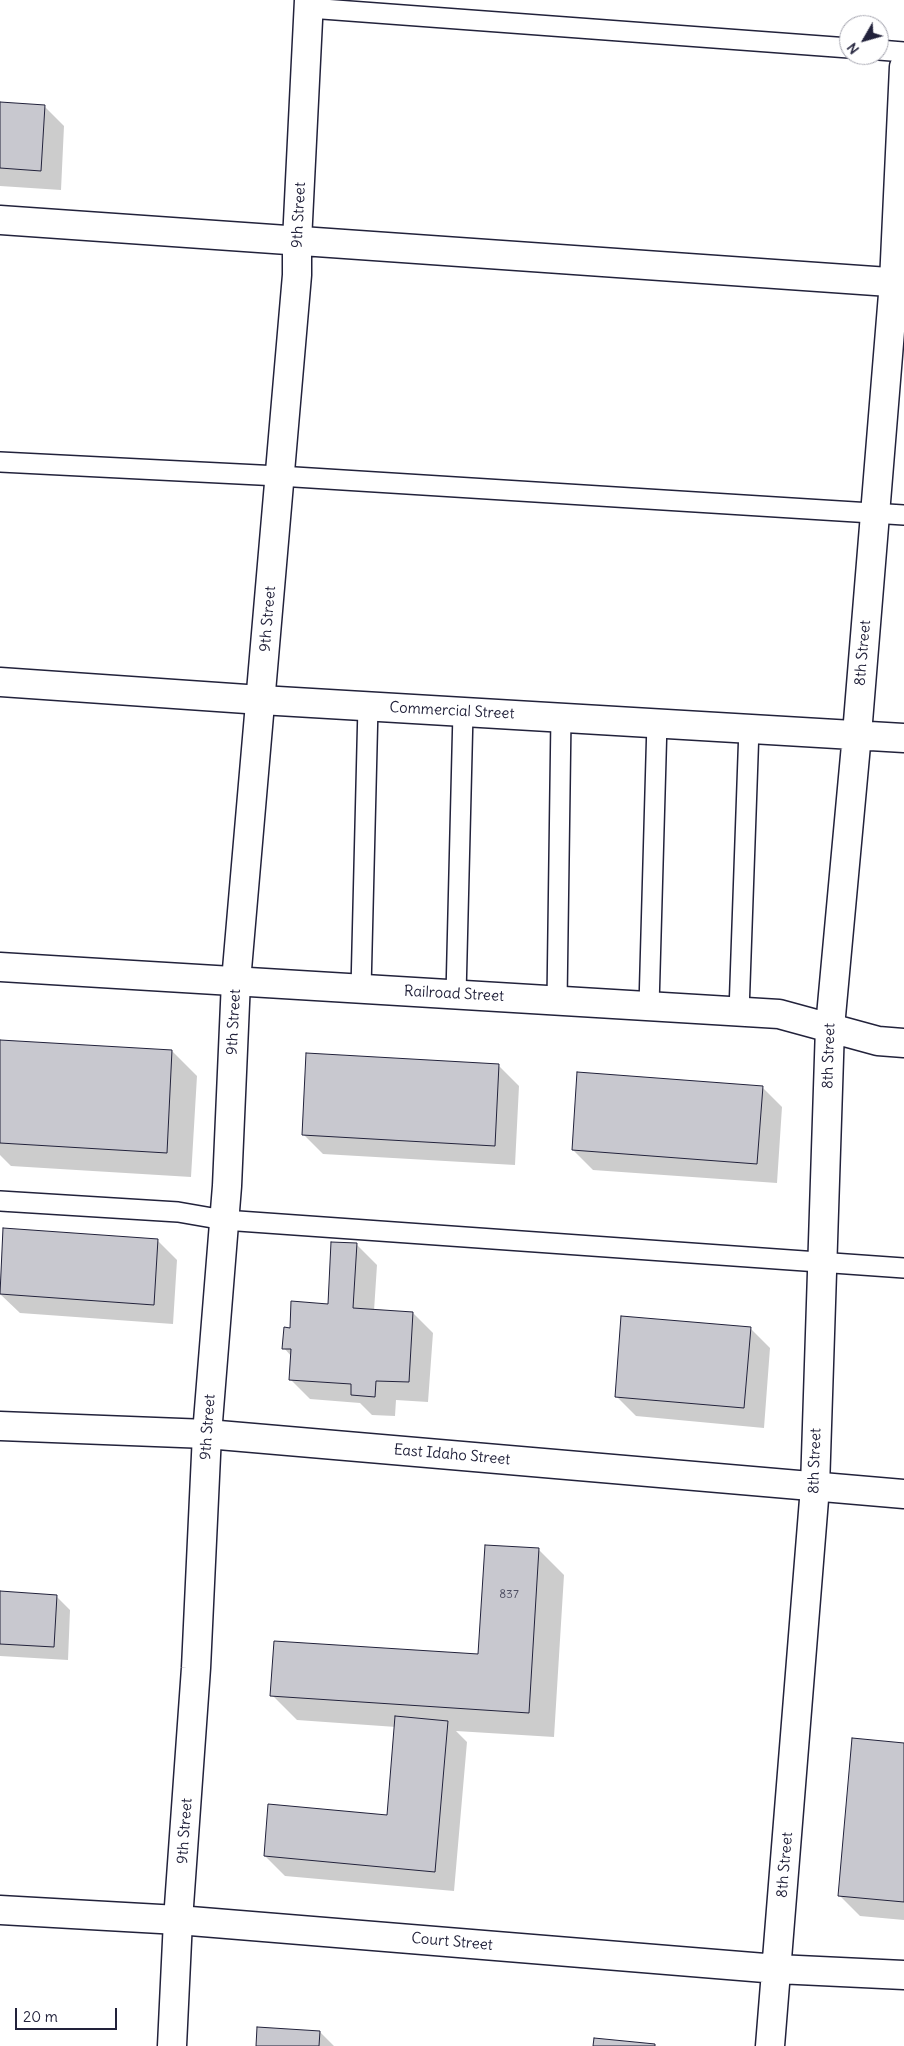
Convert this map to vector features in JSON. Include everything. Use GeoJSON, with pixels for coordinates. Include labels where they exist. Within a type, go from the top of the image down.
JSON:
{"type":"FeatureCollection","features":[{"type":"Feature","properties":{"kind":"street","name":"9th Street"},"geometry":{"type":"LineString","coordinates":[[172,2046],[178,1920],[196,1668],[207,1434],[224,1220],[236,981],[297,276],[297,240],[309,4]]}},
{"type":"Feature","properties":{"kind":"street","name":"8th Street"},"geometry":{"type":"LineString","coordinates":[[770,2046],[815,1487],[830,1027],[875,512],[899,283],[904,67]]}},
{"type":"Feature","properties":{"kind":"street"},"geometry":{"type":"LineString","coordinates":[[0,220],[899,283]]}},
{"type":"Feature","properties":{"kind":"street","name":"Commercial Street"},"geometry":{"type":"LineString","coordinates":[[0,682],[261,700],[904,738]]}},
{"type":"Feature","properties":{"kind":"street","name":"Railroad Street"},"geometry":{"type":"LineString","coordinates":[[0,967],[779,1014],[878,1041],[904,1042]]}},
{"type":"Feature","properties":{"kind":"street","name":"East Idaho Street"},"geometry":{"type":"LineString","coordinates":[[0,1426],[207,1434],[904,1494]]}},
{"type":"Feature","properties":{"kind":"street","name":"Court Street"},"geometry":{"type":"LineString","coordinates":[[0,1910],[178,1920],[777,1969],[904,1975]]}},
{"type":"Feature","properties":{"kind":"lane"},"geometry":{"type":"LineString","coordinates":[[309,4],[839,47]]}},
{"type":"Feature","properties":{"kind":"lane"},"geometry":{"type":"LineString","coordinates":[[889,51],[904,52]]}},
{"type":"Feature","properties":{"kind":"lane"},"geometry":{"type":"LineString","coordinates":[[0,462],[279,476],[904,515]]}},
{"type":"Feature","properties":{"kind":"lane"},"geometry":{"type":"LineString","coordinates":[[361,989],[368,706]]}},
{"type":"Feature","properties":{"kind":"lane"},"geometry":{"type":"LineString","coordinates":[[456,995],[463,712]]}},
{"type":"Feature","properties":{"kind":"lane"},"geometry":{"type":"LineString","coordinates":[[557,1001],[561,717]]}},
{"type":"Feature","properties":{"kind":"lane"},"geometry":{"type":"LineString","coordinates":[[649,1006],[657,722]]}},
{"type":"Feature","properties":{"kind":"lane"},"geometry":{"type":"LineString","coordinates":[[739,1012],[749,728]]}},
{"type":"Feature","properties":{"kind":"lane"},"geometry":{"type":"LineString","coordinates":[[0,1201],[178,1212],[224,1220],[904,1268]]}},
{"type":"Feature","properties":{"kind":"building"},"geometry":{"type":"Polygon","coordinates":[[[0,102],[45,105],[41,171],[0,168],[0,102]]]}},
{"type":"Feature","properties":{"kind":"building"},"geometry":{"type":"Polygon","coordinates":[[[0,1040],[172,1050],[167,1153],[0,1143],[0,1040]]]}},
{"type":"Feature","properties":{"kind":"building"},"geometry":{"type":"Polygon","coordinates":[[[306,1053],[499,1064],[495,1146],[302,1135],[306,1053]]]}},
{"type":"Feature","properties":{"kind":"building"},"geometry":{"type":"Polygon","coordinates":[[[577,1072],[763,1086],[757,1164],[572,1150],[577,1072]]]}},
{"type":"Feature","properties":{"kind":"building"},"geometry":{"type":"Polygon","coordinates":[[[3,1228],[158,1239],[154,1305],[0,1294],[3,1228]]]}},
{"type":"Feature","properties":{"kind":"building"},"geometry":{"type":"Polygon","coordinates":[[[331,1242],[357,1243],[353,1308],[413,1312],[409,1382],[376,1381],[375,1397],[351,1395],[351,1384],[289,1380],[291,1349],[282,1349],[284,1327],[290,1328],[291,1301],[328,1304],[331,1242]]]}},
{"type":"Feature","properties":{"kind":"building"},"geometry":{"type":"Polygon","coordinates":[[[621,1316],[751,1327],[744,1408],[615,1397],[621,1316]]]}},
{"type":"Feature","properties":{"kind":"building"},"geometry":{"type":"Polygon","coordinates":[[[485,1545],[539,1548],[529,1713],[270,1696],[274,1641],[478,1654],[485,1545]]]}},
{"type":"Feature","properties":{"kind":"building"},"geometry":{"type":"Polygon","coordinates":[[[0,1591],[57,1595],[54,1647],[0,1644],[0,1591]]]}},
{"type":"Feature","properties":{"kind":"building"},"geometry":{"type":"Polygon","coordinates":[[[395,1716],[448,1721],[435,1872],[264,1856],[268,1804],[387,1815],[395,1716]]]}},
{"type":"Feature","properties":{"kind":"building"},"geometry":{"type":"Polygon","coordinates":[[[852,1738],[904,1743],[904,1902],[838,1896],[852,1738]]]}},
{"type":"Feature","properties":{"kind":"building"},"geometry":{"type":"Polygon","coordinates":[[[257,2027],[320,2031],[319,2046],[256,2046],[257,2027]]]}},
{"type":"Feature","properties":{"kind":"building"},"geometry":{"type":"Polygon","coordinates":[[[594,2038],[655,2044],[655,2046],[593,2046],[594,2038]]]}}]}
